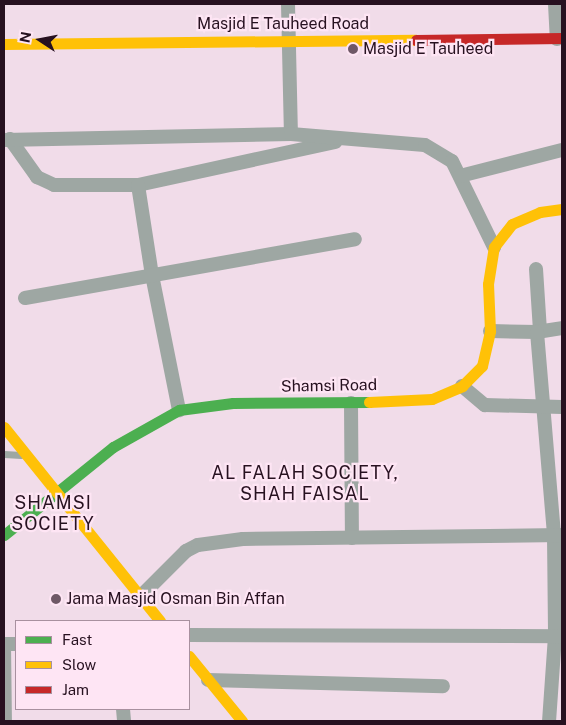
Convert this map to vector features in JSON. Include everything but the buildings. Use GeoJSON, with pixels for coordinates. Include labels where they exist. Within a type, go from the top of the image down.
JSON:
{"type":"FeatureCollection","features":[{"type":"Feature","properties":{"kind":"street"},"geometry":{"type":"LineString","coordinates":[[288,4],[291,134]]}},
{"type":"Feature","properties":{"kind":"street"},"geometry":{"type":"LineString","coordinates":[[555,4],[560,39]]}},
{"type":"Feature","properties":{"kind":"street","name":"Masjid E Tauheed Road"},"geometry":{"type":"LineString","coordinates":[[4,44],[560,39]]}},
{"type":"Feature","properties":{"kind":"street"},"geometry":{"type":"LineString","coordinates":[[7,140],[291,134],[425,145],[452,161],[494,247]]}},
{"type":"Feature","properties":{"kind":"street"},"geometry":{"type":"LineString","coordinates":[[7,140],[43,182],[54,186],[138,185],[350,139]]}},
{"type":"Feature","properties":{"kind":"street"},"geometry":{"type":"LineString","coordinates":[[460,176],[562,150]]}},
{"type":"Feature","properties":{"kind":"street"},"geometry":{"type":"LineString","coordinates":[[138,185],[152,275],[179,410]]}},
{"type":"Feature","properties":{"kind":"street","name":"Shamsi Road"},"geometry":{"type":"LineString","coordinates":[[4,535],[58,495],[114,447],[179,410],[233,403],[350,403],[432,399],[462,386],[482,366],[490,331],[488,284],[494,247],[512,224],[540,212],[562,209]]}},
{"type":"Feature","properties":{"kind":"street"},"geometry":{"type":"LineString","coordinates":[[25,298],[355,239]]}},
{"type":"Feature","properties":{"kind":"street"},"geometry":{"type":"LineString","coordinates":[[536,269],[544,409],[555,480],[558,536],[558,636],[554,713]]}},
{"type":"Feature","properties":{"kind":"street"},"geometry":{"type":"LineString","coordinates":[[490,331],[539,331],[562,328]]}},
{"type":"Feature","properties":{"kind":"street"},"geometry":{"type":"LineString","coordinates":[[462,386],[485,405],[544,409],[562,407]]}},
{"type":"Feature","properties":{"kind":"street"},"geometry":{"type":"LineString","coordinates":[[350,403],[352,538]]}},
{"type":"Feature","properties":{"kind":"street"},"geometry":{"type":"LineString","coordinates":[[4,427],[159,620]]}},
{"type":"Feature","properties":{"kind":"street"},"geometry":{"type":"LineString","coordinates":[[140,597],[186,551],[198,545],[243,539],[558,536]]}},
{"type":"Feature","properties":{"kind":"street"},"geometry":{"type":"LineString","coordinates":[[190,635],[558,636]]}},
{"type":"Feature","properties":{"kind":"street"},"geometry":{"type":"LineString","coordinates":[[4,644],[5,721]]}},
{"type":"Feature","properties":{"kind":"street"},"geometry":{"type":"LineString","coordinates":[[190,657],[242,721]]}},
{"type":"Feature","properties":{"kind":"street"},"geometry":{"type":"LineString","coordinates":[[208,680],[443,686]]}},
{"type":"Feature","properties":{"kind":"lane"},"geometry":{"type":"LineString","coordinates":[[4,454],[27,456]]}},
{"type":"Feature","properties":{"kind":"traffic: fast"},"geometry":{"type":"LineString","coordinates":[[4,535],[113,447],[179,410],[233,403],[369,402]]}},
{"type":"Feature","properties":{"kind":"traffic: slow"},"geometry":{"type":"LineString","coordinates":[[4,44],[416,40]]}},
{"type":"Feature","properties":{"kind":"traffic: slow"},"geometry":{"type":"LineString","coordinates":[[369,402],[432,399],[462,386],[482,366],[490,331],[488,284],[494,247],[512,224],[540,212],[562,209]]}},
{"type":"Feature","properties":{"kind":"traffic: slow"},"geometry":{"type":"LineString","coordinates":[[4,427],[159,620]]}},
{"type":"Feature","properties":{"kind":"traffic: slow"},"geometry":{"type":"LineString","coordinates":[[190,657],[242,721]]}},
{"type":"Feature","properties":{"kind":"traffic: jam"},"geometry":{"type":"LineString","coordinates":[[416,40],[562,38]]}},
{"type":"Feature","properties":{"kind":"place","name":"Masjid E Tauheed"},"geometry":{"type":"Point","coordinates":[353,49]}},
{"type":"Feature","properties":{"kind":"place","name":"Jama Masjid Osman Bin Affan"},"geometry":{"type":"Point","coordinates":[56,599]}},
{"type":"Feature","properties":{"kind":"district","name":"AL FALAH SOCIETY, SHAH FAISAL"},"geometry":{"type":"Point","coordinates":[305,484]}},
{"type":"Feature","properties":{"kind":"district","name":"SHAMSI SOCIETY"},"geometry":{"type":"Point","coordinates":[53,514]}}]}
